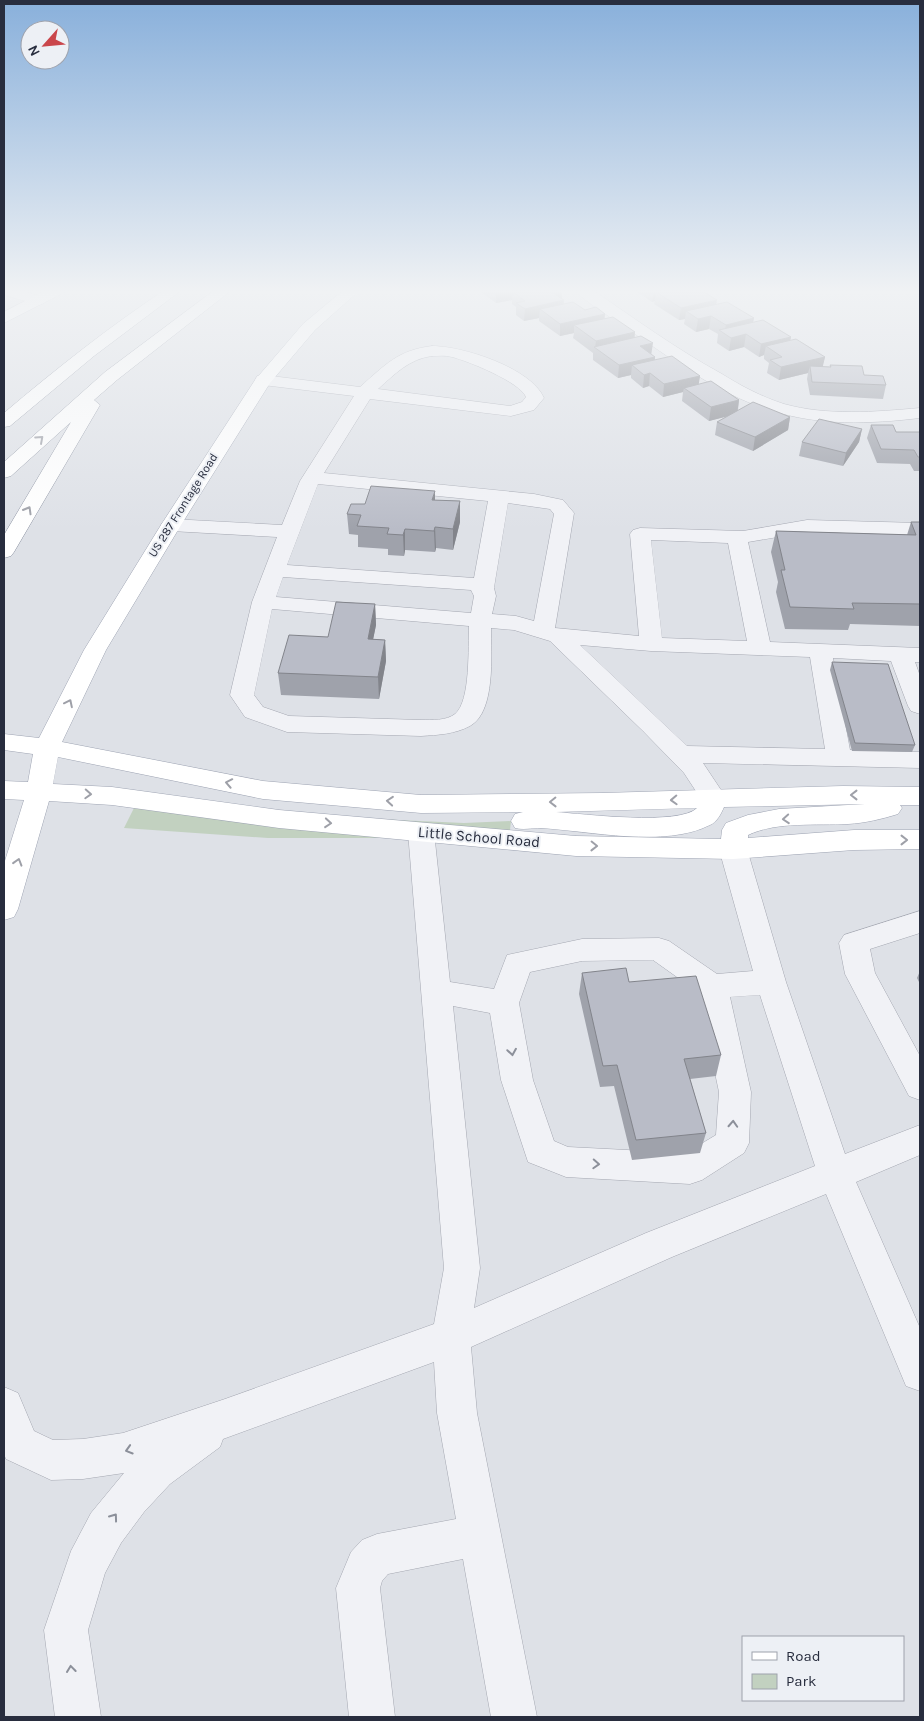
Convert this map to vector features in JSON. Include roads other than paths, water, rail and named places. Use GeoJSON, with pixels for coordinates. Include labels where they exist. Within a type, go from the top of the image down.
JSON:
{"type":"FeatureCollection","features":[{"type":"Feature","properties":{"kind":"main road"},"geometry":{"type":"LineString","coordinates":[[4,422],[66,369]]}},
{"type":"Feature","properties":{"kind":"main road"},"geometry":{"type":"LineString","coordinates":[[4,472],[120,369]]}},
{"type":"Feature","properties":{"kind":"main road","name":"US 287 Frontage Road"},"geometry":{"type":"LineString","coordinates":[[4,909],[39,792],[47,747],[95,650],[171,524],[263,380],[272,369]]}},
{"type":"Feature","properties":{"kind":"main road"},"geometry":{"type":"LineString","coordinates":[[4,552],[80,421],[111,376]]}},
{"type":"Feature","properties":{"kind":"main road","name":"Little School Road"},"geometry":{"type":"LineString","coordinates":[[4,742],[47,747],[263,790],[412,803],[602,802],[843,795],[920,796]]}},
{"type":"Feature","properties":{"kind":"main road","name":"Little School Road"},"geometry":{"type":"LineString","coordinates":[[4,790],[112,796],[280,819],[576,846],[733,849],[854,840],[920,840]]}},
{"type":"Feature","properties":{"kind":"main road"},"geometry":{"type":"LineString","coordinates":[[421,832],[539,819],[666,827],[689,824],[702,819],[712,808],[714,799]]}},
{"type":"Feature","properties":{"kind":"main road"},"geometry":{"type":"LineString","coordinates":[[733,849],[735,830],[746,823],[863,814],[920,801]]}},
{"type":"Feature","properties":{"kind":"street"},"geometry":{"type":"LineString","coordinates":[[391,369],[365,392],[312,478],[289,532],[263,602],[242,695],[254,712],[287,724],[421,728],[443,727],[463,720],[473,709],[479,677],[480,621],[485,596],[483,588],[499,497]]}},
{"type":"Feature","properties":{"kind":"street"},"geometry":{"type":"LineString","coordinates":[[263,380],[512,411],[528,406],[535,398],[532,392],[520,382],[496,369]]}},
{"type":"Feature","properties":{"kind":"street"},"geometry":{"type":"LineString","coordinates":[[700,369],[758,401],[782,409],[808,414],[862,417],[920,413]]}},
{"type":"Feature","properties":{"kind":"street"},"geometry":{"type":"LineString","coordinates":[[312,478],[556,504],[564,513],[551,634]]}},
{"type":"Feature","properties":{"kind":"street"},"geometry":{"type":"LineString","coordinates":[[171,524],[289,532]]}},
{"type":"Feature","properties":{"kind":"street"},"geometry":{"type":"LineString","coordinates":[[651,644],[640,534],[737,536],[807,526],[920,529]]}},
{"type":"Feature","properties":{"kind":"street"},"geometry":{"type":"LineString","coordinates":[[737,536],[760,648]]}},
{"type":"Feature","properties":{"kind":"street"},"geometry":{"type":"LineString","coordinates":[[275,570],[475,584],[483,588]]}},
{"type":"Feature","properties":{"kind":"street"},"geometry":{"type":"LineString","coordinates":[[263,602],[516,623],[551,634],[651,644],[910,654],[920,706]]}},
{"type":"Feature","properties":{"kind":"street"},"geometry":{"type":"LineString","coordinates":[[551,634],[692,766],[714,799]]}},
{"type":"Feature","properties":{"kind":"street"},"geometry":{"type":"LineString","coordinates":[[820,651],[839,759]]}},
{"type":"Feature","properties":{"kind":"street"},"geometry":{"type":"LineString","coordinates":[[680,754],[920,760]]}},
{"type":"Feature","properties":{"kind":"street"},"geometry":{"type":"LineString","coordinates":[[421,832],[462,1268],[451,1338],[457,1414],[514,1717]]}},
{"type":"Feature","properties":{"kind":"street"},"geometry":{"type":"LineString","coordinates":[[733,849],[772,982],[835,1174],[920,1372]]}},
{"type":"Feature","properties":{"kind":"street"},"geometry":{"type":"LineString","coordinates":[[920,922],[914,922],[854,943],[860,974],[920,1086]]}},
{"type":"Feature","properties":{"kind":"street"},"geometry":{"type":"LineString","coordinates":[[712,986],[735,1092],[732,1143],[690,1169],[566,1162],[540,1151],[517,1080],[504,1004],[518,963],[582,950],[659,949],[712,986],[772,982]]}},
{"type":"Feature","properties":{"kind":"street"},"geometry":{"type":"LineString","coordinates":[[435,990],[504,1004]]}},
{"type":"Feature","properties":{"kind":"street"},"geometry":{"type":"LineString","coordinates":[[4,1407],[20,1445],[51,1460],[83,1459],[123,1453],[225,1419],[451,1338],[659,1245],[920,1140]]}},
{"type":"Feature","properties":{"kind":"street"},"geometry":{"type":"LineString","coordinates":[[78,1717],[66,1630],[86,1566],[106,1528],[129,1497],[156,1470],[225,1419]]}},
{"type":"Feature","properties":{"kind":"street"},"geometry":{"type":"LineString","coordinates":[[372,1717],[358,1588],[366,1567],[377,1555],[480,1535]]}}]}
